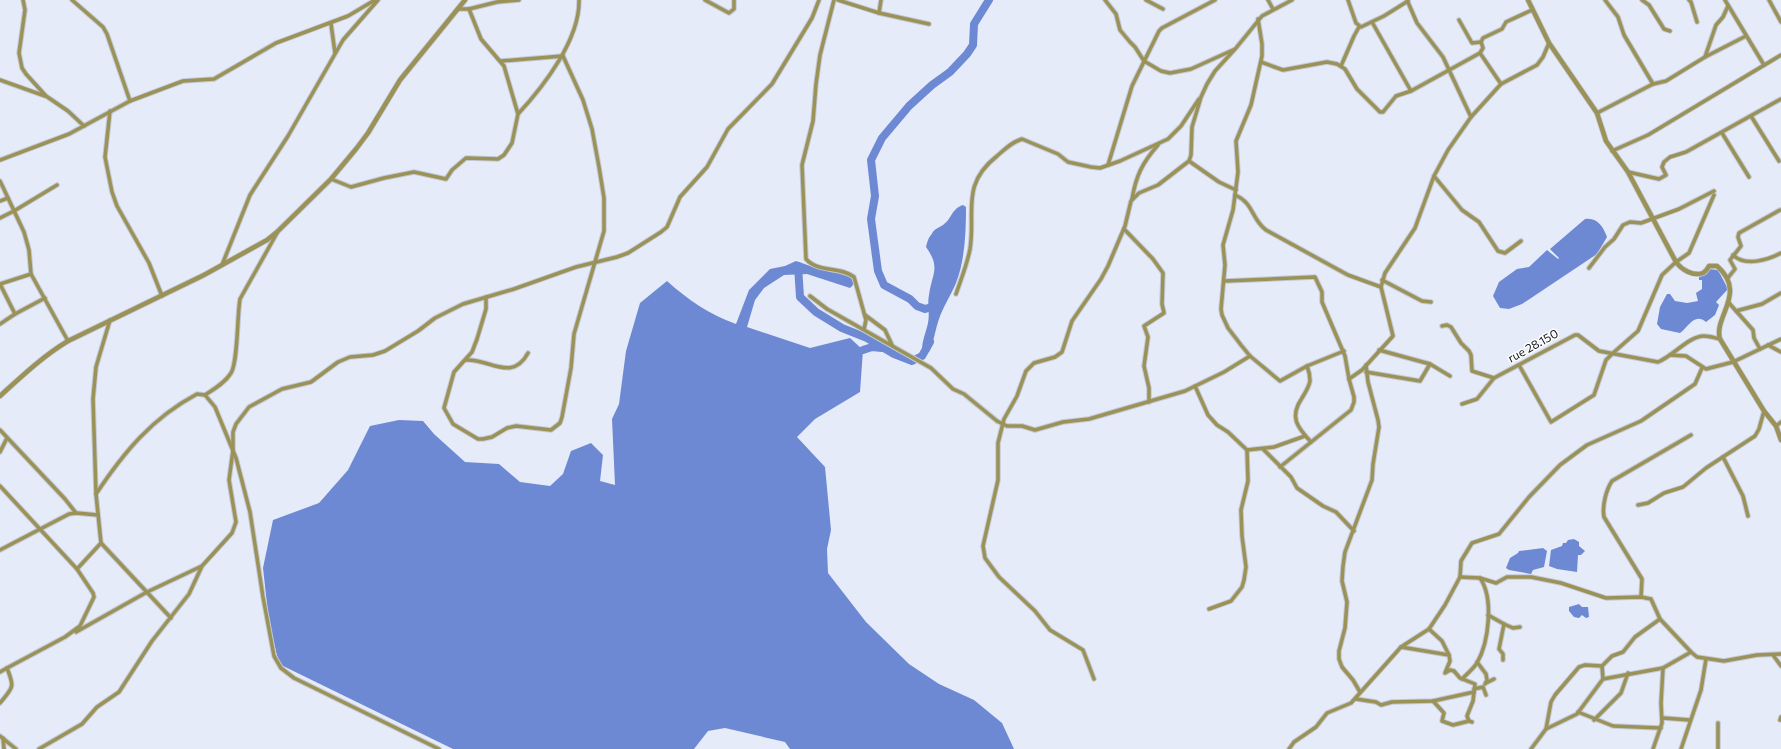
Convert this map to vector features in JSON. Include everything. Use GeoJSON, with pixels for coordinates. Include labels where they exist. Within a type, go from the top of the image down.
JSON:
{"type":"FeatureCollection","features":[{"type":"Feature","properties":{"kind":"street"},"geometry":{"type":"LineString","coordinates":[[23,0],[25,10],[18,53],[22,68],[46,96],[68,111],[84,126]]}},
{"type":"Feature","properties":{"kind":"street"},"geometry":{"type":"LineString","coordinates":[[72,0],[102,27],[107,34],[130,101]]}},
{"type":"Feature","properties":{"kind":"street"},"geometry":{"type":"LineString","coordinates":[[0,160],[69,134],[130,101],[183,81],[214,79],[276,43],[331,24],[375,0]]}},
{"type":"Feature","properties":{"kind":"street"},"geometry":{"type":"LineString","coordinates":[[222,265],[250,195],[288,136],[343,40],[378,0]]}},
{"type":"Feature","properties":{"kind":"street"},"geometry":{"type":"LineString","coordinates":[[0,396],[34,366],[68,341],[162,296],[222,265],[267,240],[277,232],[331,179],[368,134],[400,80],[465,0]]}},
{"type":"Feature","properties":{"kind":"street"},"geometry":{"type":"LineString","coordinates":[[458,9],[469,9],[497,2],[519,0]]}},
{"type":"Feature","properties":{"kind":"street"},"geometry":{"type":"LineString","coordinates":[[518,114],[532,99],[569,44],[578,15],[579,0]]}},
{"type":"Feature","properties":{"kind":"street"},"geometry":{"type":"LineString","coordinates":[[705,0],[729,13],[734,9],[734,0]]}},
{"type":"Feature","properties":{"kind":"street"},"geometry":{"type":"LineString","coordinates":[[39,749],[82,724],[97,707],[119,692],[152,641],[189,594],[202,566],[226,541],[235,527],[236,522],[229,480],[233,450],[233,432],[236,424],[250,407],[282,390],[310,382],[338,362],[350,357],[373,355],[385,351],[418,331],[435,318],[463,304],[576,267],[628,253],[667,226],[680,197],[707,168],[728,129],[772,84],[812,18],[819,0]]}},
{"type":"Feature","properties":{"kind":"street"},"geometry":{"type":"LineString","coordinates":[[834,0],[820,55],[813,121],[802,164],[806,259],[815,266],[843,271],[854,278],[866,320],[864,329]]}},
{"type":"Feature","properties":{"kind":"street"},"geometry":{"type":"LineString","coordinates":[[838,0],[879,13],[929,24]]}},
{"type":"Feature","properties":{"kind":"street"},"geometry":{"type":"LineString","coordinates":[[879,13],[881,0]]}},
{"type":"Feature","properties":{"kind":"street"},"geometry":{"type":"LineString","coordinates":[[1105,0],[1116,14],[1120,30],[1135,47],[1144,61],[1161,71],[1170,73],[1191,69],[1236,48]]}},
{"type":"Feature","properties":{"kind":"street"},"geometry":{"type":"LineString","coordinates":[[1146,0],[1163,9]]}},
{"type":"Feature","properties":{"kind":"street"},"geometry":{"type":"LineString","coordinates":[[1108,166],[1128,100],[1144,61],[1162,28],[1215,0]]}},
{"type":"Feature","properties":{"kind":"street"},"geometry":{"type":"LineString","coordinates":[[1268,0],[1273,9]]}},
{"type":"Feature","properties":{"kind":"street"},"geometry":{"type":"LineString","coordinates":[[956,294],[970,248],[970,208],[978,175],[991,160],[1015,141],[1022,139],[1058,154],[1068,162],[1095,168],[1108,166],[1159,144],[1176,133],[1201,97],[1215,71],[1236,48],[1258,19],[1273,9],[1292,0]]}},
{"type":"Feature","properties":{"kind":"street"},"geometry":{"type":"LineString","coordinates":[[1348,0],[1356,23],[1359,27]]}},
{"type":"Feature","properties":{"kind":"street"},"geometry":{"type":"LineString","coordinates":[[1341,66],[1359,27],[1372,22],[1408,0],[1417,23],[1443,57],[1471,117]]}},
{"type":"Feature","properties":{"kind":"street"},"geometry":{"type":"LineString","coordinates":[[1528,0],[1549,43],[1597,113],[1606,141],[1628,172],[1676,262],[1684,270],[1701,274],[1710,266],[1717,266],[1727,279],[1730,286],[1729,303],[1718,330],[1720,339],[1764,411],[1776,426],[1781,440]]}},
{"type":"Feature","properties":{"kind":"street"},"geometry":{"type":"LineString","coordinates":[[1605,0],[1618,17],[1624,35],[1653,84]]}},
{"type":"Feature","properties":{"kind":"street"},"geometry":{"type":"LineString","coordinates":[[1642,0],[1649,5],[1664,29],[1670,31]]}},
{"type":"Feature","properties":{"kind":"street"},"geometry":{"type":"LineString","coordinates":[[1689,0],[1697,22]]}},
{"type":"Feature","properties":{"kind":"street"},"geometry":{"type":"LineString","coordinates":[[1725,0],[1764,65]]}},
{"type":"Feature","properties":{"kind":"street"},"geometry":{"type":"LineString","coordinates":[[1769,0],[1781,22]]}},
{"type":"Feature","properties":{"kind":"street"},"geometry":{"type":"LineString","coordinates":[[1705,57],[1716,25],[1722,18],[1728,6]]}},
{"type":"Feature","properties":{"kind":"street"},"geometry":{"type":"LineString","coordinates":[[331,179],[351,186],[414,172],[446,179],[452,170],[466,158],[498,159],[504,155],[512,143],[518,114],[504,66],[481,39],[469,9]]}},
{"type":"Feature","properties":{"kind":"street"},"geometry":{"type":"LineString","coordinates":[[1481,42],[1483,38],[1502,29],[1506,22],[1532,10]]}},
{"type":"Feature","properties":{"kind":"street"},"geometry":{"type":"LineString","coordinates":[[1258,19],[1262,44],[1261,62],[1251,105],[1236,141],[1239,166],[1236,192],[1233,210],[1222,245],[1225,265],[1222,315],[1228,328],[1250,356],[1280,380],[1307,366],[1344,351]]}},
{"type":"Feature","properties":{"kind":"street"},"geometry":{"type":"LineString","coordinates":[[1459,20],[1472,42],[1481,42]]}},
{"type":"Feature","properties":{"kind":"street"},"geometry":{"type":"LineString","coordinates":[[1372,22],[1411,92]]}},
{"type":"Feature","properties":{"kind":"street"},"geometry":{"type":"LineString","coordinates":[[331,24],[335,54]]}},
{"type":"Feature","properties":{"kind":"street"},"geometry":{"type":"LineString","coordinates":[[1597,113],[1653,84],[1666,80],[1705,57],[1746,36]]}},
{"type":"Feature","properties":{"kind":"street"},"geometry":{"type":"LineString","coordinates":[[1261,62],[1283,70],[1327,62],[1341,66],[1357,89],[1380,112],[1383,112],[1396,96],[1411,92],[1480,53],[1483,48],[1481,42]]}},
{"type":"Feature","properties":{"kind":"street"},"geometry":{"type":"LineString","coordinates":[[1349,379],[1366,365],[1379,350],[1392,339],[1393,334],[1381,287],[1382,280],[1415,228],[1434,176],[1445,156],[1471,117],[1501,84],[1537,65],[1543,57],[1549,43]]}},
{"type":"Feature","properties":{"kind":"street"},"geometry":{"type":"LineString","coordinates":[[1480,53],[1501,84]]}},
{"type":"Feature","properties":{"kind":"street"},"geometry":{"type":"LineString","coordinates":[[1612,151],[1648,135],[1781,55]]}},
{"type":"Feature","properties":{"kind":"street"},"geometry":{"type":"LineString","coordinates":[[501,61],[562,56]]}},
{"type":"Feature","properties":{"kind":"street"},"geometry":{"type":"LineString","coordinates":[[486,297],[486,309],[477,339],[472,352],[454,372],[444,408],[453,424],[468,434],[483,439],[492,437],[507,428],[516,426],[551,430],[555,428],[560,423],[562,416],[571,368],[574,334],[604,231],[604,198],[599,167],[583,100],[562,56]]}},
{"type":"Feature","properties":{"kind":"street"},"geometry":{"type":"LineString","coordinates":[[0,80],[46,96]]}},
{"type":"Feature","properties":{"kind":"street"},"geometry":{"type":"LineString","coordinates":[[1132,201],[1139,193],[1158,185],[1185,166],[1189,161],[1191,155],[1192,127],[1201,97]]}},
{"type":"Feature","properties":{"kind":"street"},"geometry":{"type":"LineString","coordinates":[[1628,172],[1659,179],[1666,175],[1662,167],[1666,160],[1686,152],[1722,133],[1781,99]]}},
{"type":"Feature","properties":{"kind":"street"},"geometry":{"type":"LineString","coordinates":[[110,111],[106,157],[112,192],[117,206],[149,263],[162,296]]}},
{"type":"Feature","properties":{"kind":"street"},"geometry":{"type":"LineString","coordinates":[[1751,116],[1779,161]]}},
{"type":"Feature","properties":{"kind":"street"},"geometry":{"type":"LineString","coordinates":[[1722,133],[1749,177]]}},
{"type":"Feature","properties":{"kind":"street"},"geometry":{"type":"LineString","coordinates":[[1094,679],[1083,650],[1050,630],[1035,611],[999,577],[985,558],[983,546],[998,480],[997,452],[1003,424],[1017,396],[1026,371],[1030,366],[1055,357],[1062,352],[1072,321],[1101,279],[1124,229],[1138,173],[1144,162],[1159,144]]}},
{"type":"Feature","properties":{"kind":"street"},"geometry":{"type":"LineString","coordinates":[[1189,161],[1246,200],[1258,222],[1266,230],[1348,275],[1381,287]]}},
{"type":"Feature","properties":{"kind":"street"},"geometry":{"type":"LineString","coordinates":[[1434,176],[1462,210],[1479,222],[1498,251],[1505,253],[1521,241]]}},
{"type":"Feature","properties":{"kind":"street"},"geometry":{"type":"LineString","coordinates":[[0,182],[24,232],[29,250],[31,274],[68,341]]}},
{"type":"Feature","properties":{"kind":"street"},"geometry":{"type":"LineString","coordinates":[[0,218],[57,185]]}},
{"type":"Feature","properties":{"kind":"street"},"geometry":{"type":"LineString","coordinates":[[1519,364],[1551,422],[1594,396],[1606,360],[1638,331],[1662,275],[1676,262],[1689,253],[1714,193],[1679,209],[1641,223],[1630,222],[1623,225],[1614,239],[1589,268]]}},
{"type":"Feature","properties":{"kind":"street"},"geometry":{"type":"LineString","coordinates":[[0,201],[8,198]]}},
{"type":"Feature","properties":{"kind":"street"},"geometry":{"type":"LineString","coordinates":[[1727,279],[1735,268],[1730,260],[1741,246],[1738,237],[1739,233],[1780,210]]}},
{"type":"Feature","properties":{"kind":"street"},"geometry":{"type":"LineString","coordinates":[[1124,229],[1161,268],[1164,279],[1162,304],[1164,313],[1144,326],[1148,337],[1144,366],[1149,388],[1149,402]]}},
{"type":"Feature","properties":{"kind":"street"},"geometry":{"type":"LineString","coordinates":[[96,494],[125,453],[152,424],[191,397],[197,394],[205,395],[222,384],[232,372],[240,299],[277,232]]}},
{"type":"Feature","properties":{"kind":"street"},"geometry":{"type":"LineString","coordinates":[[1733,255],[1741,260],[1762,261],[1781,253]]}},
{"type":"Feature","properties":{"kind":"street"},"geometry":{"type":"LineString","coordinates":[[15,314],[0,284],[31,274]]}},
{"type":"Feature","properties":{"kind":"street"},"geometry":{"type":"LineString","coordinates":[[1225,281],[1314,276],[1322,292],[1323,305],[1344,351],[1354,397],[1354,406],[1280,467]]}},
{"type":"Feature","properties":{"kind":"street"},"geometry":{"type":"LineString","coordinates":[[1382,280],[1422,301],[1431,302]]}},
{"type":"Feature","properties":{"kind":"street"},"geometry":{"type":"LineString","coordinates":[[1736,311],[1762,304],[1781,293]]}},
{"type":"Feature","properties":{"kind":"street"},"geometry":{"type":"LineString","coordinates":[[810,296],[827,308],[936,372],[953,389],[964,394],[990,418],[1003,424],[1041,429],[1064,422],[1089,419],[1184,391],[1230,368],[1250,356]]}},
{"type":"Feature","properties":{"kind":"street"},"geometry":{"type":"LineString","coordinates":[[0,324],[45,298]]}},
{"type":"Feature","properties":{"kind":"street"},"geometry":{"type":"LineString","coordinates":[[1729,303],[1753,330],[1754,338],[1760,349]]}},
{"type":"Feature","properties":{"kind":"street"},"geometry":{"type":"LineString","coordinates":[[864,314],[867,318],[885,330],[892,346]]}},
{"type":"Feature","properties":{"kind":"street"},"geometry":{"type":"LineString","coordinates":[[110,320],[96,367],[93,399],[96,494],[102,543],[171,618]]}},
{"type":"Feature","properties":{"kind":"street"},"geometry":{"type":"LineString","coordinates":[[1442,326],[1448,325],[1451,327],[1461,343],[1469,351],[1471,355],[1472,371],[1494,378],[1476,399],[1462,404]]}},
{"type":"Feature","properties":{"kind":"street","name":"rue 28.150"},"geometry":{"type":"LineString","coordinates":[[1494,378],[1575,335],[1578,335],[1596,350],[1658,362],[1696,337],[1705,336],[1720,339]]}},
{"type":"Feature","properties":{"kind":"street"},"geometry":{"type":"LineString","coordinates":[[1289,749],[1294,742],[1316,727],[1327,713],[1351,703],[1356,699],[1360,692],[1401,647],[1429,629],[1445,605],[1460,577],[1461,561],[1472,543],[1483,538],[1499,534],[1529,497],[1560,465],[1587,445],[1641,421],[1695,384],[1702,368],[1706,369],[1733,362],[1781,339]]}},
{"type":"Feature","properties":{"kind":"street"},"geometry":{"type":"LineString","coordinates":[[1768,346],[1781,352]]}},
{"type":"Feature","properties":{"kind":"street"},"geometry":{"type":"LineString","coordinates":[[1379,350],[1430,364],[1450,376]]}},
{"type":"Feature","properties":{"kind":"street"},"geometry":{"type":"LineString","coordinates":[[465,360],[473,360],[501,368],[511,367],[520,364],[528,353]]}},
{"type":"Feature","properties":{"kind":"street","name":"rue 28.150"},"geometry":{"type":"LineString","coordinates":[[1669,355],[1686,356],[1702,368]]}},
{"type":"Feature","properties":{"kind":"street"},"geometry":{"type":"LineString","coordinates":[[1366,372],[1420,381],[1430,364]]}},
{"type":"Feature","properties":{"kind":"street"},"geometry":{"type":"LineString","coordinates":[[1360,692],[1353,680],[1342,668],[1339,659],[1339,651],[1345,628],[1347,602],[1342,581],[1343,566],[1346,552],[1372,480],[1379,427],[1366,372],[1366,365]]}},
{"type":"Feature","properties":{"kind":"street"},"geometry":{"type":"LineString","coordinates":[[1307,366],[1310,376],[1309,384],[1294,414],[1304,436],[1311,442]]}},
{"type":"Feature","properties":{"kind":"street"},"geometry":{"type":"LineString","coordinates":[[1195,386],[1208,415],[1247,450],[1248,481],[1241,510],[1242,536],[1246,567],[1244,580],[1242,587],[1231,600],[1209,610]]}},
{"type":"Feature","properties":{"kind":"street"},"geometry":{"type":"LineString","coordinates":[[205,395],[215,407],[233,450],[247,496],[269,634],[277,662],[294,678],[439,749]]}},
{"type":"Feature","properties":{"kind":"street"},"geometry":{"type":"LineString","coordinates":[[1638,505],[1648,503],[1664,493],[1682,487],[1706,468],[1755,436],[1759,429],[1764,411]]}},
{"type":"Feature","properties":{"kind":"street"},"geometry":{"type":"LineString","coordinates":[[1776,426],[1781,422]]}},
{"type":"Feature","properties":{"kind":"street"},"geometry":{"type":"LineString","coordinates":[[0,430],[65,499],[76,513]]}},
{"type":"Feature","properties":{"kind":"street"},"geometry":{"type":"LineString","coordinates":[[1642,597],[1642,579],[1604,517],[1603,512],[1608,487],[1612,481],[1691,435]]}},
{"type":"Feature","properties":{"kind":"street"},"geometry":{"type":"LineString","coordinates":[[1247,450],[1279,445],[1304,436]]}},
{"type":"Feature","properties":{"kind":"street"},"geometry":{"type":"LineString","coordinates":[[0,452],[7,438]]}},
{"type":"Feature","properties":{"kind":"street"},"geometry":{"type":"LineString","coordinates":[[1263,448],[1291,477],[1297,488],[1323,506],[1336,512],[1354,531]]}},
{"type":"Feature","properties":{"kind":"street"},"geometry":{"type":"LineString","coordinates":[[1724,457],[1743,496],[1748,516]]}},
{"type":"Feature","properties":{"kind":"street"},"geometry":{"type":"LineString","coordinates":[[0,486],[77,569],[92,590],[94,596],[84,620],[72,633]]}},
{"type":"Feature","properties":{"kind":"street"},"geometry":{"type":"LineString","coordinates":[[0,550],[58,519],[76,513],[98,515]]}},
{"type":"Feature","properties":{"kind":"street"},"geometry":{"type":"LineString","coordinates":[[77,569],[102,543]]}},
{"type":"Feature","properties":{"kind":"street"},"geometry":{"type":"LineString","coordinates":[[0,672],[86,627],[147,592],[202,566]]}},
{"type":"Feature","properties":{"kind":"street"},"geometry":{"type":"LineString","coordinates":[[1460,577],[1480,578],[1496,583],[1507,578],[1531,577],[1561,583],[1606,598],[1642,597],[1651,599],[1660,619],[1697,657],[1724,661],[1757,655],[1781,654]]}},
{"type":"Feature","properties":{"kind":"street"},"geometry":{"type":"LineString","coordinates":[[1462,679],[1477,662],[1487,632],[1487,590],[1480,578]]}},
{"type":"Feature","properties":{"kind":"street"},"geometry":{"type":"LineString","coordinates":[[1488,615],[1513,628],[1520,627]]}},
{"type":"Feature","properties":{"kind":"street"},"geometry":{"type":"LineString","coordinates":[[1546,729],[1551,702],[1555,695],[1579,668],[1585,665],[1602,666],[1612,656],[1623,652],[1635,637],[1660,619]]}},
{"type":"Feature","properties":{"kind":"street"},"geometry":{"type":"LineString","coordinates":[[1503,660],[1503,654],[1498,649],[1504,624]]}},
{"type":"Feature","properties":{"kind":"street"},"geometry":{"type":"LineString","coordinates":[[1429,629],[1442,641],[1449,655],[1450,661],[1445,673],[1450,670],[1454,671],[1462,679],[1476,684],[1473,701],[1467,716],[1471,722],[1453,725],[1442,721],[1444,713],[1433,702]]}},
{"type":"Feature","properties":{"kind":"street"},"geometry":{"type":"LineString","coordinates":[[1401,647],[1449,655]]}},
{"type":"Feature","properties":{"kind":"street"},"geometry":{"type":"LineString","coordinates":[[1531,749],[1546,729],[1578,712],[1603,679],[1628,673],[1663,668],[1691,652]]}},
{"type":"Feature","properties":{"kind":"street"},"geometry":{"type":"LineString","coordinates":[[1773,655],[1781,666]]}},
{"type":"Feature","properties":{"kind":"street"},"geometry":{"type":"LineString","coordinates":[[1681,749],[1701,690],[1706,659]]}},
{"type":"Feature","properties":{"kind":"street"},"geometry":{"type":"LineString","coordinates":[[1477,662],[1486,674],[1487,680],[1484,686],[1486,695]]}},
{"type":"Feature","properties":{"kind":"street"},"geometry":{"type":"LineString","coordinates":[[1602,666],[1603,679]]}},
{"type":"Feature","properties":{"kind":"street"},"geometry":{"type":"LineString","coordinates":[[0,703],[12,688],[13,684],[6,668]]}},
{"type":"Feature","properties":{"kind":"street"},"geometry":{"type":"LineString","coordinates":[[1653,749],[1663,718],[1661,703],[1663,668]]}},
{"type":"Feature","properties":{"kind":"street"},"geometry":{"type":"LineString","coordinates":[[1594,720],[1622,693],[1628,673]]}},
{"type":"Feature","properties":{"kind":"street"},"geometry":{"type":"LineString","coordinates":[[1356,699],[1376,702],[1381,705],[1392,702],[1433,702],[1474,691],[1494,679]]}},
{"type":"Feature","properties":{"kind":"street"},"geometry":{"type":"LineString","coordinates":[[1578,712],[1594,720],[1613,726],[1660,728]]}},
{"type":"Feature","properties":{"kind":"street"},"geometry":{"type":"LineString","coordinates":[[1663,718],[1690,720]]}},
{"type":"Feature","properties":{"kind":"street"},"geometry":{"type":"LineString","coordinates":[[1718,723],[1718,749]]}},
{"type":"Feature","properties":{"kind":"street"},"geometry":{"type":"LineString","coordinates":[[1,737],[4,749]]}},
{"type":"Feature","properties":{"kind":"street"},"geometry":{"type":"LineString","coordinates":[[1,737],[16,749]]}},
{"type":"Feature","properties":{"kind":"water"},"geometry":{"type":"Polygon","coordinates":[[[963,205],[966,207],[966,226],[959,274],[939,319],[929,352],[922,350],[922,347],[928,323],[928,298],[934,266],[931,254],[926,247],[928,239],[934,231],[946,223],[956,209],[963,205]]]}},
{"type":"Feature","properties":{"kind":"water"},"geometry":{"type":"Polygon","coordinates":[[[1585,219],[1593,219],[1599,223],[1604,229],[1607,237],[1597,254],[1522,304],[1509,309],[1500,308],[1493,296],[1499,282],[1517,269],[1529,267],[1547,250],[1558,259],[1559,258],[1550,249],[1585,219]]]}},
{"type":"Feature","properties":{"kind":"water"},"geometry":{"type":"Polygon","coordinates":[[[796,261],[816,268],[846,274],[854,281],[853,285],[850,288],[807,274],[784,275],[764,288],[755,300],[747,327],[810,348],[850,338],[863,350],[860,392],[815,419],[797,437],[825,467],[831,530],[827,549],[828,573],[866,622],[909,664],[939,684],[974,700],[1002,723],[1014,749],[790,749],[785,742],[725,728],[708,731],[694,749],[453,749],[279,664],[269,622],[263,568],[273,520],[319,503],[348,470],[370,426],[399,420],[423,421],[434,434],[465,462],[499,464],[520,482],[550,486],[563,474],[571,451],[591,443],[603,455],[600,481],[615,485],[612,419],[619,404],[626,351],[640,303],[667,281],[699,306],[736,324],[749,290],[770,269],[785,266],[796,261]]]}},
{"type":"Feature","properties":{"kind":"water"},"geometry":{"type":"Polygon","coordinates":[[[1709,269],[1718,270],[1728,289],[1716,302],[1719,305],[1715,315],[1706,322],[1702,319],[1695,320],[1680,333],[1661,329],[1657,324],[1660,307],[1667,294],[1670,294],[1675,301],[1687,303],[1698,301],[1696,293],[1702,289],[1702,280],[1699,280],[1699,277],[1707,274],[1709,269]]]}},
{"type":"Feature","properties":{"kind":"water"},"geometry":{"type":"Polygon","coordinates":[[[1574,539],[1579,542],[1579,546],[1585,551],[1581,555],[1578,555],[1577,572],[1557,569],[1549,566],[1551,550],[1562,546],[1563,543],[1566,543],[1568,540],[1574,539]]]}},
{"type":"Feature","properties":{"kind":"water"},"geometry":{"type":"Polygon","coordinates":[[[1543,548],[1547,551],[1544,567],[1533,570],[1531,574],[1509,570],[1506,568],[1510,558],[1519,551],[1543,548]]]}},
{"type":"Feature","properties":{"kind":"water"},"geometry":{"type":"Polygon","coordinates":[[[1579,604],[1582,607],[1588,607],[1589,617],[1586,618],[1582,615],[1579,618],[1574,617],[1569,611],[1569,607],[1579,604]]]}},
{"type":"Feature","properties":{"kind":"waterway"},"geometry":{"type":"LineString","coordinates":[[938,305],[925,309],[917,306],[910,299],[884,285],[878,271],[871,219],[875,196],[871,160],[882,138],[909,106],[932,85],[950,72],[967,54],[973,45],[974,24],[989,0]]}},
{"type":"Feature","properties":{"kind":"waterway"},"geometry":{"type":"LineString","coordinates":[[798,266],[800,297],[816,312],[842,328],[867,338],[894,354],[912,361],[922,356],[930,342]]}},
{"type":"Feature","properties":{"kind":"waterway"},"geometry":{"type":"LineString","coordinates":[[863,350],[872,347],[882,348]]}}]}
